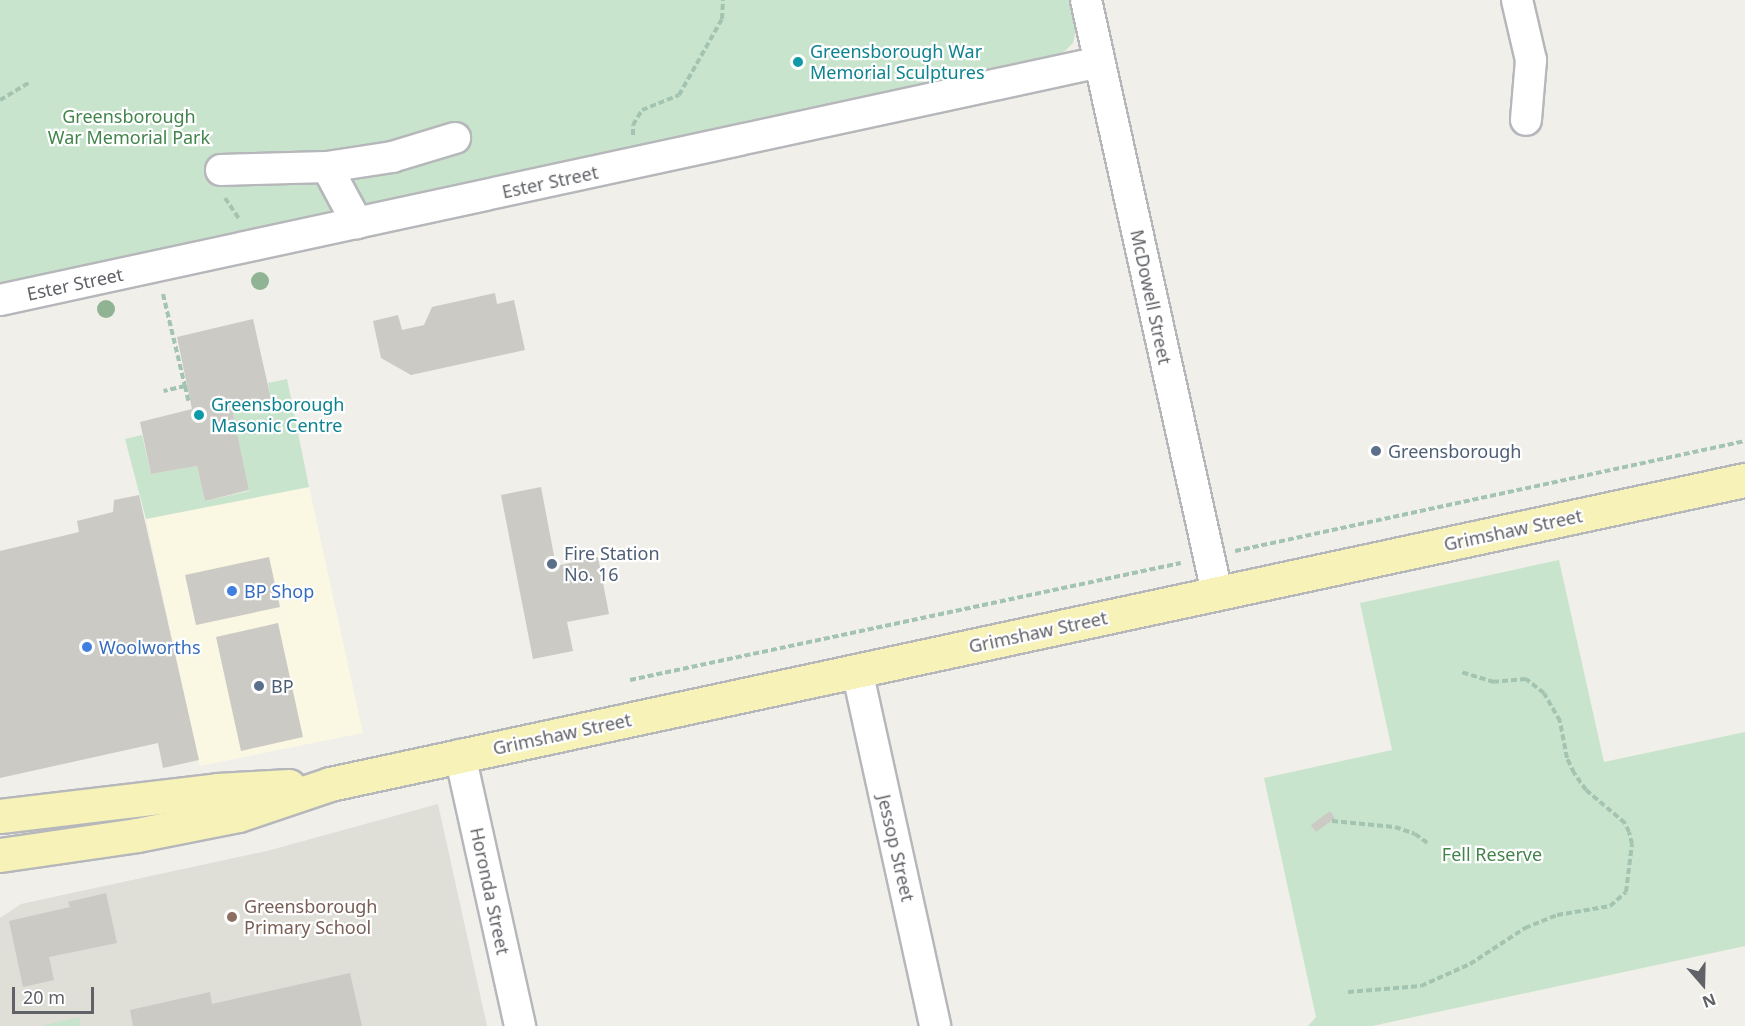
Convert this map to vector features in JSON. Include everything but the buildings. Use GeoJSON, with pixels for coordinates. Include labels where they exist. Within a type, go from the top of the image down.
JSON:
{"type":"FeatureCollection","features":[{"type":"Feature","properties":{"kind":"main road","name":"Grimshaw Street"},"geometry":{"type":"LineString","coordinates":[[0,855],[238,815],[330,784],[460,755],[1745,480]]}},
{"type":"Feature","properties":{"kind":"main road","name":"Grimshaw Street"},"geometry":{"type":"LineString","coordinates":[[0,816],[217,790],[330,784]]}},
{"type":"Feature","properties":{"kind":"main road"},"geometry":{"type":"LineString","coordinates":[[0,880],[74,844]]}},
{"type":"Feature","properties":{"kind":"street","name":"McDowell Street"},"geometry":{"type":"LineString","coordinates":[[1086,0],[1217,593]]}},
{"type":"Feature","properties":{"kind":"street"},"geometry":{"type":"LineString","coordinates":[[1517,0],[1531,60],[1526,120]]}},
{"type":"Feature","properties":{"kind":"street","name":"Ester Street"},"geometry":{"type":"LineString","coordinates":[[0,300],[1100,62]]}},
{"type":"Feature","properties":{"kind":"street"},"geometry":{"type":"LineString","coordinates":[[222,183],[393,157],[454,138]]}},
{"type":"Feature","properties":{"kind":"street"},"geometry":{"type":"LineString","coordinates":[[327,167],[357,223]]}},
{"type":"Feature","properties":{"kind":"street","name":"Jessop Street"},"geometry":{"type":"LineString","coordinates":[[856,670],[935,1026]]}},
{"type":"Feature","properties":{"kind":"street","name":"Horonda Street"},"geometry":{"type":"LineString","coordinates":[[460,755],[520,1026]]}},
{"type":"Feature","properties":{"kind":"path"},"geometry":{"type":"LineString","coordinates":[[635,163],[633,125],[642,110],[679,94],[722,19],[723,0]]}},
{"type":"Feature","properties":{"kind":"path"},"geometry":{"type":"LineString","coordinates":[[0,100],[30,82]]}},
{"type":"Feature","properties":{"kind":"path"},"geometry":{"type":"LineString","coordinates":[[222,183],[250,245]]}},
{"type":"Feature","properties":{"kind":"path"},"geometry":{"type":"LineString","coordinates":[[162,293],[189,403]]}},
{"type":"Feature","properties":{"kind":"path"},"geometry":{"type":"LineString","coordinates":[[164,391],[186,386]]}},
{"type":"Feature","properties":{"kind":"path"},"geometry":{"type":"LineString","coordinates":[[1348,992],[1421,986],[1470,964],[1525,928],[1557,915],[1610,906],[1626,892],[1632,844],[1629,832],[1625,823],[1586,790],[1574,773],[1567,758],[1560,721],[1544,693],[1526,679],[1494,682],[1462,672]]}},
{"type":"Feature","properties":{"kind":"path"},"geometry":{"type":"LineString","coordinates":[[1332,820],[1395,827],[1415,834],[1429,844]]}},
{"type":"Feature","properties":{"kind":"shaded area"},"geometry":{"type":"Polygon","coordinates":[[[309,487],[363,733],[200,766],[146,519],[309,487]]]}},
{"type":"Feature","properties":{"kind":"shaded area","name":"Greensborough Primary School"},"geometry":{"type":"Polygon","coordinates":[[[438,804],[487,1026],[0,1026],[0,918],[21,904],[267,851],[438,804]]]}},
{"type":"Feature","properties":{"kind":"green space","name":"Greensborough War Memorial Park"},"geometry":{"type":"Polygon","coordinates":[[[0,0],[1072,0],[1077,25],[1073,43],[1065,51],[1046,59],[0,286],[0,0]]]}},
{"type":"Feature","properties":{"kind":"green space"},"geometry":{"type":"Polygon","coordinates":[[[287,379],[309,487],[146,519],[125,439],[142,435],[151,474],[197,466],[205,501],[249,491],[232,409],[271,399],[268,383],[287,379]]]}},
{"type":"Feature","properties":{"kind":"green space","name":"Fell Reserve"},"geometry":{"type":"Polygon","coordinates":[[[1559,560],[1604,762],[1745,732],[1745,946],[1372,1026],[1308,1026],[1316,1017],[1264,778],[1392,750],[1360,603],[1559,560]]]}},
{"type":"Feature","properties":{"kind":"green space"},"geometry":{"type":"Polygon","coordinates":[[[79,1017],[81,1026],[41,1026],[79,1017]]]}},
{"type":"Feature","properties":{"kind":"place","name":"Greensborough War Memorial Sculptures"},"geometry":{"type":"Point","coordinates":[798,62]}},
{"type":"Feature","properties":{"kind":"place","name":"Greensborough Masonic Centre"},"geometry":{"type":"Point","coordinates":[199,415]}},
{"type":"Feature","properties":{"kind":"place","name":"Greensborough"},"geometry":{"type":"Point","coordinates":[1376,451]}},
{"type":"Feature","properties":{"kind":"place","name":"Fire Station No. 16"},"geometry":{"type":"Point","coordinates":[552,564]}},
{"type":"Feature","properties":{"kind":"place","name":"BP Shop"},"geometry":{"type":"Point","coordinates":[232,591]}},
{"type":"Feature","properties":{"kind":"place","name":"Woolworths"},"geometry":{"type":"Point","coordinates":[87,647]}},
{"type":"Feature","properties":{"kind":"place","name":"BP"},"geometry":{"type":"Point","coordinates":[259,686]}},
{"type":"Feature","properties":{"kind":"place","name":"Greensborough Primary School"},"geometry":{"type":"Point","coordinates":[232,917]}}]}
